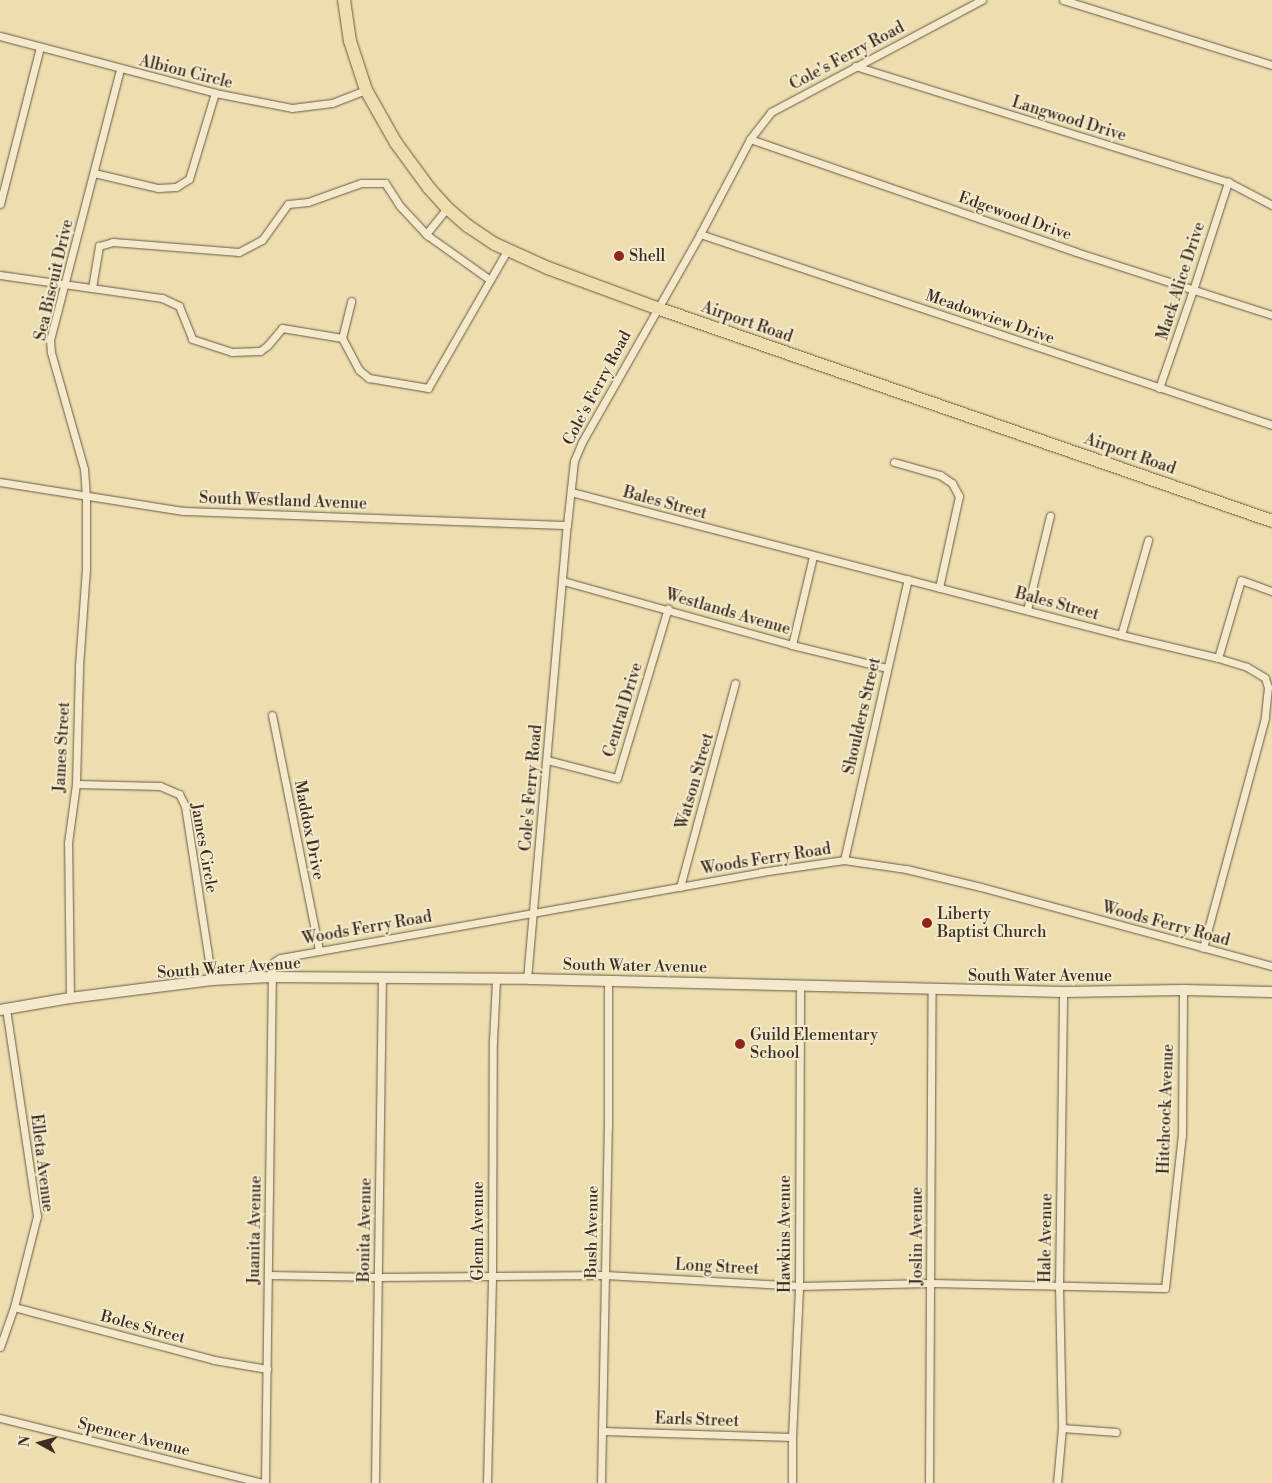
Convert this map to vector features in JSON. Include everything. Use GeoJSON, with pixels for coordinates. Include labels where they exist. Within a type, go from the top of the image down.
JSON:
{"type":"FeatureCollection","features":[{"type":"Feature","properties":{"kind":"highway","name":"Airport Road"},"geometry":{"type":"LineString","coordinates":[[344,0],[350,41],[366,90],[396,144],[429,188],[447,208],[468,226],[508,249],[548,268],[656,308],[1272,521]]}},
{"type":"Feature","properties":{"kind":"main road","name":"South Water Avenue"},"geometry":{"type":"LineString","coordinates":[[3,1010],[70,998],[212,980],[271,977],[800,984],[932,990],[1063,992],[1183,990],[1272,992]]}},
{"type":"Feature","properties":{"kind":"street","name":"Cole's Ferry Road"},"geometry":{"type":"LineString","coordinates":[[527,979],[567,525],[574,462],[582,442],[656,308],[700,234],[750,139],[771,112],[982,0]]}},
{"type":"Feature","properties":{"kind":"street"},"geometry":{"type":"LineString","coordinates":[[1064,0],[1272,65]]}},
{"type":"Feature","properties":{"kind":"street","name":"Albion Circle"},"geometry":{"type":"LineString","coordinates":[[0,36],[215,93],[292,108],[332,103],[366,90]]}},
{"type":"Feature","properties":{"kind":"street"},"geometry":{"type":"LineString","coordinates":[[0,204],[40,47]]}},
{"type":"Feature","properties":{"kind":"street","name":"Langwood Drive"},"geometry":{"type":"LineString","coordinates":[[855,66],[1228,182],[1272,205]]}},
{"type":"Feature","properties":{"kind":"street","name":"Sea Biscuit Drive"},"geometry":{"type":"LineString","coordinates":[[86,496],[84,469],[51,352],[50,340],[120,69]]}},
{"type":"Feature","properties":{"kind":"street"},"geometry":{"type":"LineString","coordinates":[[94,173],[158,188],[176,187],[183,183],[189,179],[215,93]]}},
{"type":"Feature","properties":{"kind":"street","name":"Edgewood Drive"},"geometry":{"type":"LineString","coordinates":[[750,139],[1076,252],[1272,315]]}},
{"type":"Feature","properties":{"kind":"street","name":"Mack Alice Drive"},"geometry":{"type":"LineString","coordinates":[[1159,388],[1228,182]]}},
{"type":"Feature","properties":{"kind":"street"},"geometry":{"type":"LineString","coordinates":[[92,288],[99,246],[113,242],[239,252],[262,240],[288,204],[308,202],[361,183],[385,183],[400,206],[426,234],[489,279]]}},
{"type":"Feature","properties":{"kind":"street"},"geometry":{"type":"LineString","coordinates":[[426,234],[447,208]]}},
{"type":"Feature","properties":{"kind":"street","name":"Meadowview Drive"},"geometry":{"type":"LineString","coordinates":[[700,234],[1272,425]]}},
{"type":"Feature","properties":{"kind":"street"},"geometry":{"type":"LineString","coordinates":[[351,301],[342,338],[359,370],[369,378],[428,388],[489,279],[508,249]]}},
{"type":"Feature","properties":{"kind":"street"},"geometry":{"type":"LineString","coordinates":[[0,275],[162,298],[179,306],[192,339],[232,352],[260,351],[267,346],[282,328],[342,338]]}},
{"type":"Feature","properties":{"kind":"street"},"geometry":{"type":"LineString","coordinates":[[894,462],[940,476],[952,483],[959,496],[939,588]]}},
{"type":"Feature","properties":{"kind":"street","name":"South Westland Avenue"},"geometry":{"type":"LineString","coordinates":[[0,482],[154,508],[212,513],[567,525]]}},
{"type":"Feature","properties":{"kind":"street","name":"Bales Street"},"geometry":{"type":"LineString","coordinates":[[571,492],[813,556],[1218,658],[1247,667],[1265,678],[1268,687],[1264,718],[1203,948]]}},
{"type":"Feature","properties":{"kind":"street","name":"James Street"},"geometry":{"type":"LineString","coordinates":[[70,998],[68,843],[76,784],[79,666],[86,569],[86,496]]}},
{"type":"Feature","properties":{"kind":"street"},"geometry":{"type":"LineString","coordinates":[[1027,610],[1050,516]]}},
{"type":"Feature","properties":{"kind":"street"},"geometry":{"type":"LineString","coordinates":[[1121,635],[1148,540]]}},
{"type":"Feature","properties":{"kind":"street"},"geometry":{"type":"LineString","coordinates":[[792,645],[813,556]]}},
{"type":"Feature","properties":{"kind":"street","name":"Shoulders Street"},"geometry":{"type":"LineString","coordinates":[[844,860],[886,668],[908,579]]}},
{"type":"Feature","properties":{"kind":"street"},"geometry":{"type":"LineString","coordinates":[[1218,658],[1241,580],[1272,591]]}},
{"type":"Feature","properties":{"kind":"street","name":"Westlands Avenue"},"geometry":{"type":"LineString","coordinates":[[563,581],[668,608],[792,645],[886,668]]}},
{"type":"Feature","properties":{"kind":"street","name":"Central Drive"},"geometry":{"type":"LineString","coordinates":[[547,760],[617,778],[668,608]]}},
{"type":"Feature","properties":{"kind":"street","name":"Watson Street"},"geometry":{"type":"LineString","coordinates":[[680,887],[735,683]]}},
{"type":"Feature","properties":{"kind":"street","name":"Maddox Drive"},"geometry":{"type":"LineString","coordinates":[[272,715],[319,950]]}},
{"type":"Feature","properties":{"kind":"street","name":"James Circle"},"geometry":{"type":"LineString","coordinates":[[76,784],[160,786],[179,794],[185,806],[212,980]]}},
{"type":"Feature","properties":{"kind":"street","name":"Woods Ferry Road"},"geometry":{"type":"LineString","coordinates":[[271,977],[274,962],[280,958],[319,950],[844,860],[906,869],[981,887],[1272,966]]}},
{"type":"Feature","properties":{"kind":"street","name":"Juanita Avenue"},"geometry":{"type":"LineString","coordinates":[[264,1483],[271,977]]}},
{"type":"Feature","properties":{"kind":"street","name":"Bonita Avenue"},"geometry":{"type":"LineString","coordinates":[[375,1483],[382,978]]}},
{"type":"Feature","properties":{"kind":"street","name":"Glenn Avenue"},"geometry":{"type":"LineString","coordinates":[[487,1483],[492,1274],[493,1041],[496,979]]}},
{"type":"Feature","properties":{"kind":"street","name":"Bush Avenue"},"geometry":{"type":"LineString","coordinates":[[601,1483],[608,1127],[608,982]]}},
{"type":"Feature","properties":{"kind":"street","name":"Hawkins Avenue"},"geometry":{"type":"LineString","coordinates":[[792,1483],[792,1437],[799,1286],[800,984]]}},
{"type":"Feature","properties":{"kind":"street","name":"Joslin Avenue"},"geometry":{"type":"LineString","coordinates":[[929,1483],[932,990]]}},
{"type":"Feature","properties":{"kind":"street","name":"Hitchcock Avenue"},"geometry":{"type":"LineString","coordinates":[[1165,1288],[1182,1135],[1183,990]]}},
{"type":"Feature","properties":{"kind":"street","name":"Hale Avenue"},"geometry":{"type":"LineString","coordinates":[[1057,1483],[1062,1428],[1059,1287],[1063,992]]}},
{"type":"Feature","properties":{"kind":"street","name":"Elleta Avenue"},"geometry":{"type":"LineString","coordinates":[[0,1347],[14,1307],[37,1216],[3,1010]]}},
{"type":"Feature","properties":{"kind":"street","name":"Long Street"},"geometry":{"type":"LineString","coordinates":[[268,1275],[378,1277],[492,1274],[605,1275],[799,1286],[931,1283],[1165,1288]]}},
{"type":"Feature","properties":{"kind":"street","name":"Boles Street"},"geometry":{"type":"LineString","coordinates":[[14,1307],[214,1360],[267,1369]]}},
{"type":"Feature","properties":{"kind":"street","name":"Spencer Avenue"},"geometry":{"type":"LineString","coordinates":[[0,1418],[264,1483]]}},
{"type":"Feature","properties":{"kind":"street"},"geometry":{"type":"LineString","coordinates":[[1062,1428],[1116,1432]]}},
{"type":"Feature","properties":{"kind":"street","name":"Earls Street"},"geometry":{"type":"LineString","coordinates":[[602,1431],[792,1437]]}},
{"type":"Feature","properties":{"kind":"place","name":"Shell"},"geometry":{"type":"Point","coordinates":[619,256]}},
{"type":"Feature","properties":{"kind":"place","name":"Liberty Baptist Church"},"geometry":{"type":"Point","coordinates":[927,923]}},
{"type":"Feature","properties":{"kind":"place","name":"Guild Elementary School"},"geometry":{"type":"Point","coordinates":[740,1044]}}]}
